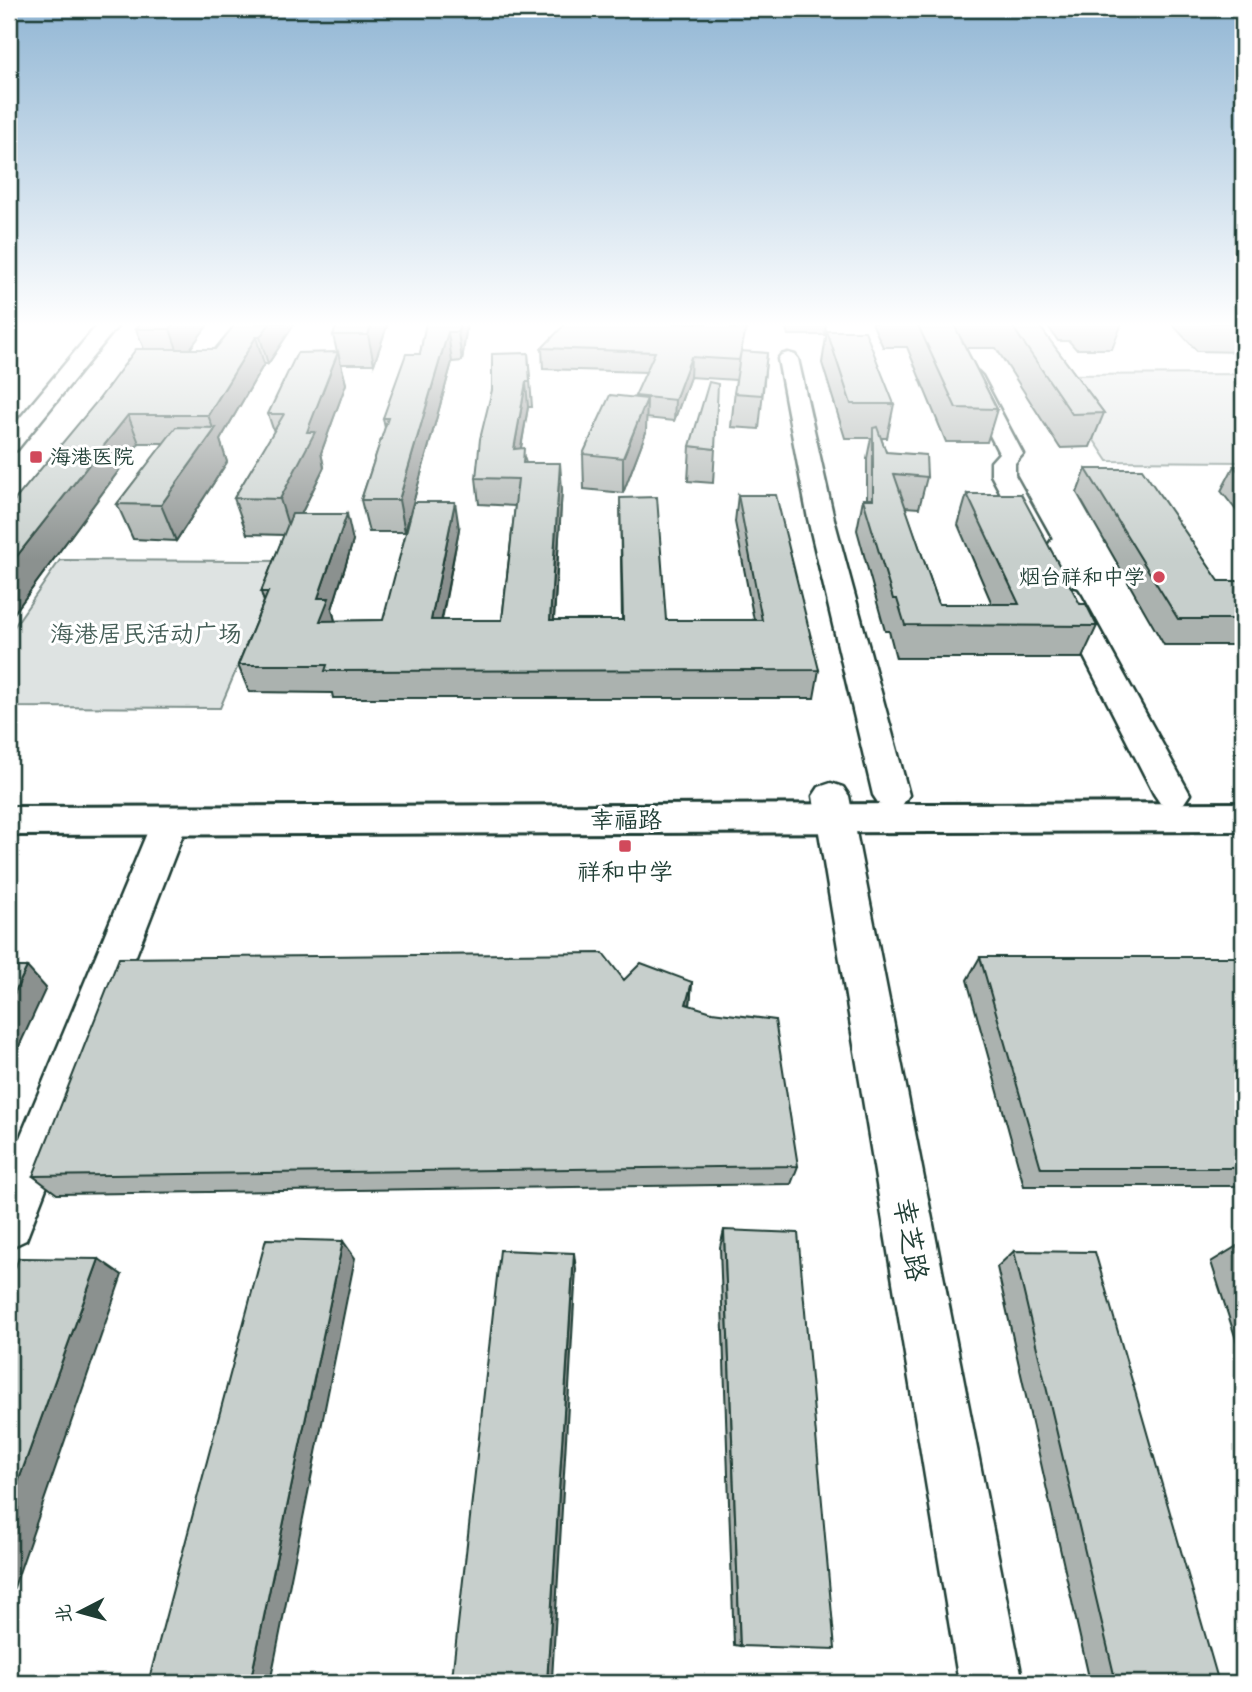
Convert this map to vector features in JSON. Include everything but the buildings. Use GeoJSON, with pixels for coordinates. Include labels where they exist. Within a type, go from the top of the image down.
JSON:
{"type":"FeatureCollection","features":[{"type":"Feature","properties":{"kind":"main road","name":"幸福路"},"geometry":{"type":"LineString","coordinates":[[9,821],[170,821],[832,808],[891,795],[1243,794]]}},
{"type":"Feature","properties":{"kind":"main road","name":"幸福路"},"geometry":{"type":"LineString","coordinates":[[9,795],[1243,817]]}},
{"type":"Feature","properties":{"kind":"street"},"geometry":{"type":"LineString","coordinates":[[9,445],[45,402]]}},
{"type":"Feature","properties":{"kind":"street"},"geometry":{"type":"LineString","coordinates":[[797,402],[821,519],[891,795]]}},
{"type":"Feature","properties":{"kind":"street"},"geometry":{"type":"LineString","coordinates":[[984,402],[1012,454],[1003,462],[1003,475],[1172,794]]}},
{"type":"Feature","properties":{"kind":"street","name":"幸芝路"},"geometry":{"type":"LineString","coordinates":[[832,808],[991,1683]]}},
{"type":"Feature","properties":{"kind":"street"},"geometry":{"type":"LineString","coordinates":[[9,1223],[170,821]]}},
{"type":"Feature","properties":{"kind":"green space"},"geometry":{"type":"Polygon","coordinates":[[[1068,402],[1243,402],[1243,462],[1108,461],[1068,402]]]}},
{"type":"Feature","properties":{"kind":"green space","name":"海港居民活动广场"},"geometry":{"type":"Polygon","coordinates":[[[60,560],[283,561],[220,708],[9,707],[9,634],[60,560]]]}},
{"type":"Feature","properties":{"kind":"place","name":"海港医院"},"geometry":{"type":"Point","coordinates":[36,457]}},
{"type":"Feature","properties":{"kind":"place","name":"烟台祥和中学"},"geometry":{"type":"Point","coordinates":[1159,577]}},
{"type":"Feature","properties":{"kind":"place","name":"祥和中学"},"geometry":{"type":"Point","coordinates":[625,846]}}]}
